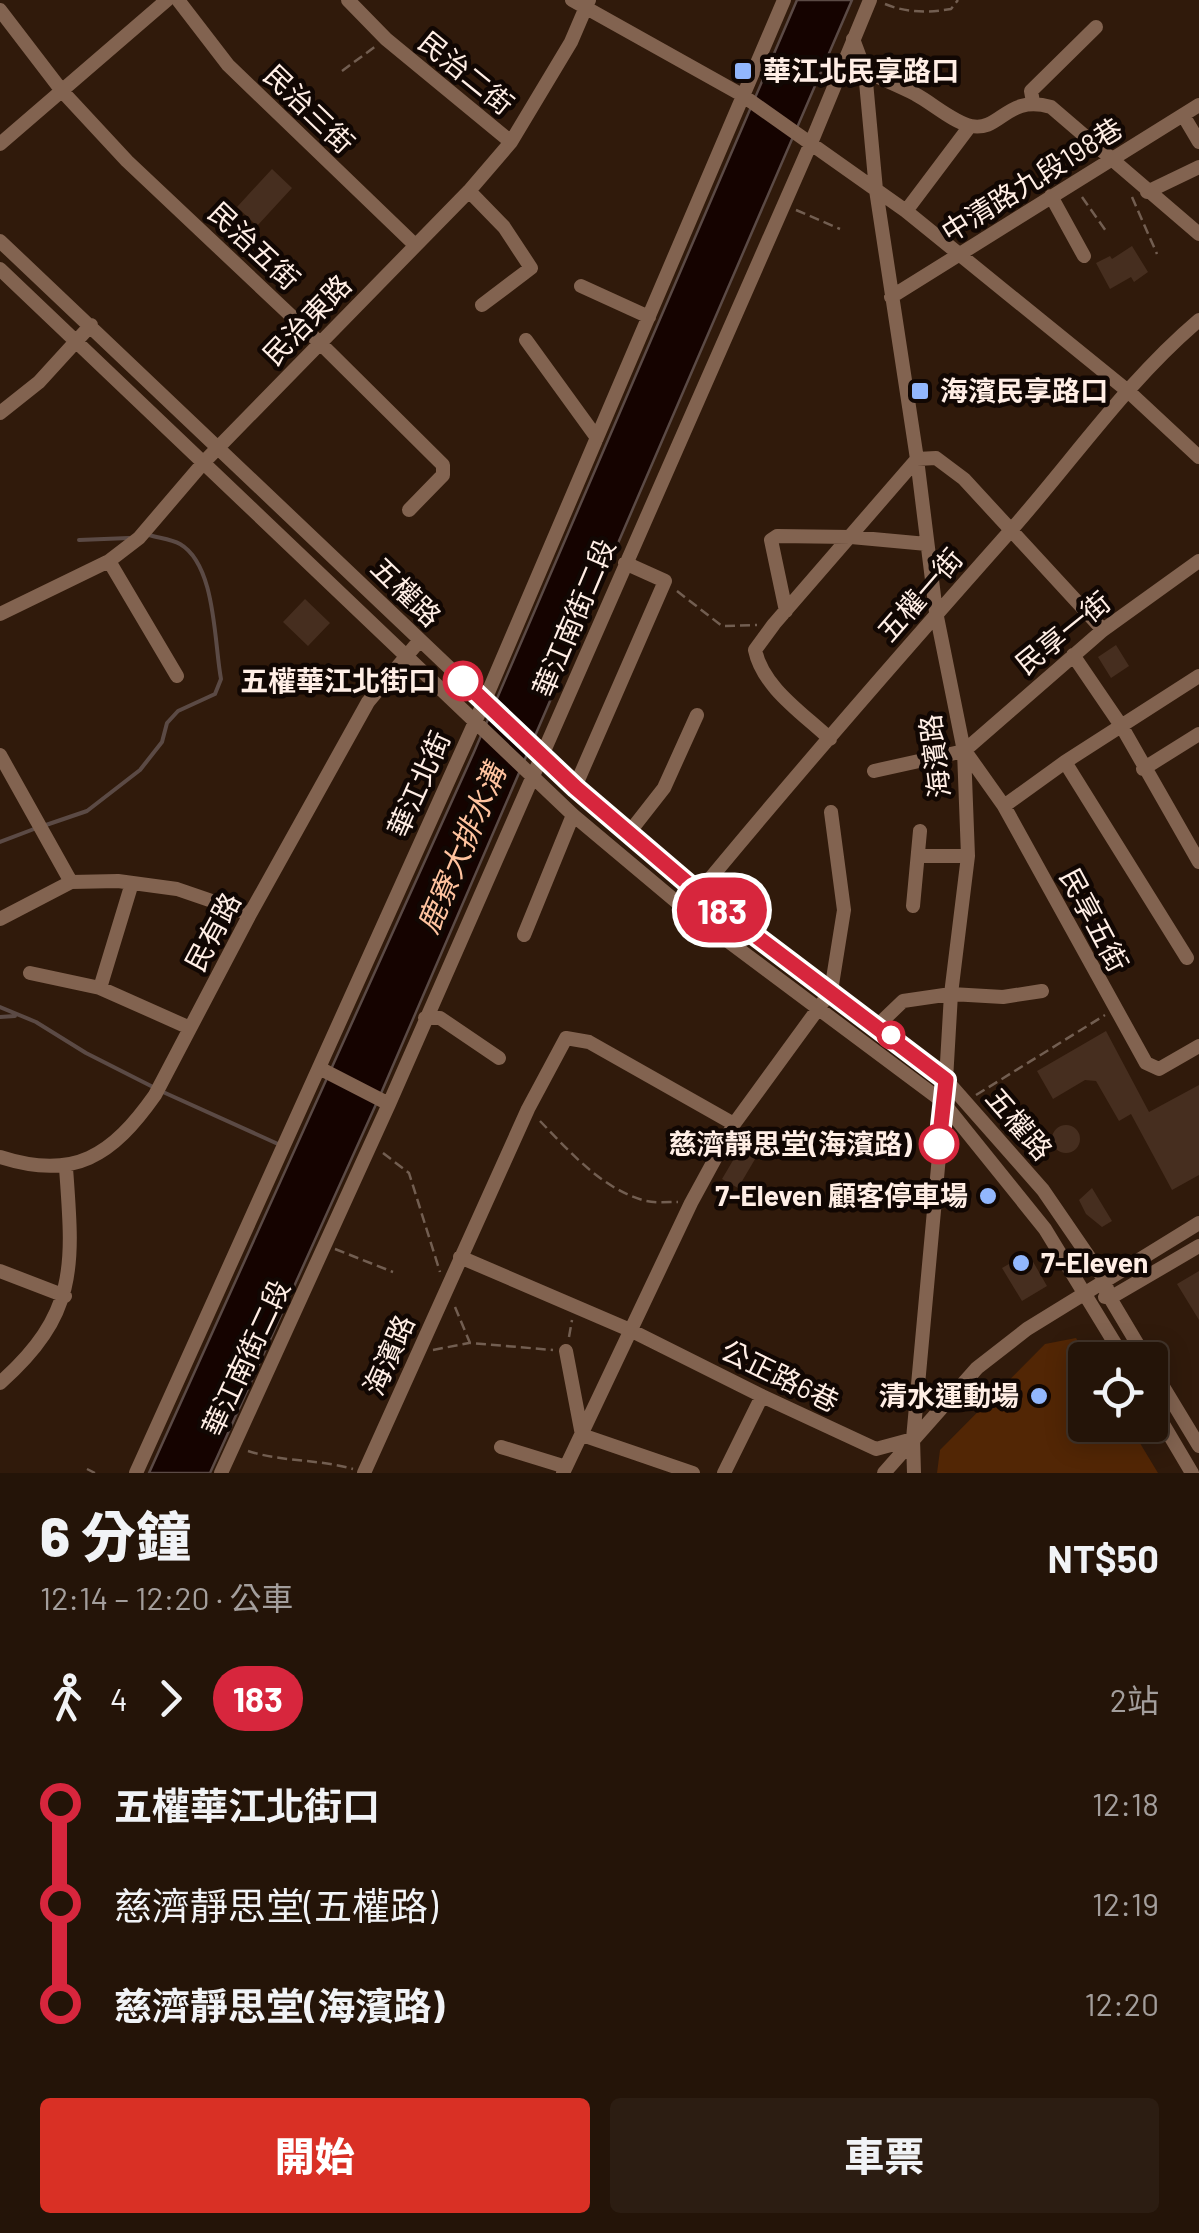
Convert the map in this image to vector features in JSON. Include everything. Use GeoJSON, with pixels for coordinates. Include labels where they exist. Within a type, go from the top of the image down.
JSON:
{"type":"FeatureCollection","features":[{"type":"Feature","properties":{"kind":"street"},"geometry":{"type":"LineString","coordinates":[[0,144],[167,0]]}},
{"type":"Feature","properties":{"kind":"street","name":"民治三街"},"geometry":{"type":"LineString","coordinates":[[178,0],[228,65],[415,245]]}},
{"type":"Feature","properties":{"kind":"street","name":"民治二街"},"geometry":{"type":"LineString","coordinates":[[348,0],[386,39],[511,142]]}},
{"type":"Feature","properties":{"kind":"street","name":"華江北街"},"geometry":{"type":"LineString","coordinates":[[136,1473],[488,705],[784,0]]}},
{"type":"Feature","properties":{"kind":"street","name":"華江南街二段"},"geometry":{"type":"LineString","coordinates":[[220,1473],[425,1018],[527,773],[626,563],[873,0]]}},
{"type":"Feature","properties":{"kind":"street"},"geometry":{"type":"LineString","coordinates":[[583,2],[742,95],[906,212],[1129,392],[1199,457]]}},
{"type":"Feature","properties":{"kind":"street","name":"民治東路"},"geometry":{"type":"LineString","coordinates":[[0,614],[110,560],[140,538],[204,462],[469,191],[511,142],[571,42],[583,2]]}},
{"type":"Feature","properties":{"kind":"street","name":"民治五街"},"geometry":{"type":"LineString","coordinates":[[0,10],[62,90],[126,161],[444,466],[443,475],[409,510]]}},
{"type":"Feature","properties":{"kind":"street"},"geometry":{"type":"LineString","coordinates":[[1032,102],[1031,91],[1096,27]]}},
{"type":"Feature","properties":{"kind":"street","name":"海濱路"},"geometry":{"type":"LineString","coordinates":[[854,40],[865,71],[876,190],[936,612],[964,751],[968,856],[951,994],[913,1439],[914,1473]]}},
{"type":"Feature","properties":{"kind":"street"},"geometry":{"type":"LineString","coordinates":[[865,71],[970,126],[988,125],[1016,105],[1032,102],[1051,107],[1199,234]]}},
{"type":"Feature","properties":{"kind":"street","name":"中清路九段198巷"},"geometry":{"type":"LineString","coordinates":[[891,296],[1199,105]]}},
{"type":"Feature","properties":{"kind":"street"},"geometry":{"type":"LineString","coordinates":[[1183,115],[1199,142]]}},
{"type":"Feature","properties":{"kind":"street"},"geometry":{"type":"LineString","coordinates":[[906,212],[970,126]]}},
{"type":"Feature","properties":{"kind":"street"},"geometry":{"type":"LineString","coordinates":[[1147,192],[1199,167]]}},
{"type":"Feature","properties":{"kind":"street"},"geometry":{"type":"LineString","coordinates":[[469,191],[504,227],[531,268],[482,305]]}},
{"type":"Feature","properties":{"kind":"street"},"geometry":{"type":"LineString","coordinates":[[1051,196],[1084,256]]}},
{"type":"Feature","properties":{"kind":"street","name":"五權路"},"geometry":{"type":"LineString","coordinates":[[0,242],[576,788],[699,893],[946,1080],[1043,1190],[1104,1279],[1110,1298],[1136,1342]]}},
{"type":"Feature","properties":{"kind":"street","name":"五權路"},"geometry":{"type":"LineString","coordinates":[[0,270],[573,815],[686,910],[942,1101],[1002,1171],[1115,1342]]}},
{"type":"Feature","properties":{"kind":"street"},"geometry":{"type":"LineString","coordinates":[[581,286],[649,317]]}},
{"type":"Feature","properties":{"kind":"street","name":"五權一街"},"geometry":{"type":"LineString","coordinates":[[686,910],[936,612],[1129,392],[1199,320]]}},
{"type":"Feature","properties":{"kind":"street"},"geometry":{"type":"LineString","coordinates":[[0,414],[39,382],[91,325]]}},
{"type":"Feature","properties":{"kind":"street"},"geometry":{"type":"LineString","coordinates":[[526,340],[597,438]]}},
{"type":"Feature","properties":{"kind":"street"},"geometry":{"type":"LineString","coordinates":[[830,739],[769,681],[759,665],[756,650],[916,459],[936,458],[946,464],[1012,528],[1103,630]]}},
{"type":"Feature","properties":{"kind":"street"},"geometry":{"type":"LineString","coordinates":[[786,611],[771,540],[777,536],[927,544]]}},
{"type":"Feature","properties":{"kind":"street"},"geometry":{"type":"LineString","coordinates":[[110,560],[177,676]]}},
{"type":"Feature","properties":{"kind":"street","name":"民享一街"},"geometry":{"type":"LineString","coordinates":[[964,751],[1103,630],[1199,561]]}},
{"type":"Feature","properties":{"kind":"street"},"geometry":{"type":"LineString","coordinates":[[576,788],[665,582],[626,563]]}},
{"type":"Feature","properties":{"kind":"street","name":"民有路"},"geometry":{"type":"LineString","coordinates":[[66,1168],[106,1150],[136,1122],[155,1095],[368,702],[420,640]]}},
{"type":"Feature","properties":{"kind":"street"},"geometry":{"type":"LineString","coordinates":[[1073,655],[1122,728],[1199,862]]}},
{"type":"Feature","properties":{"kind":"street"},"geometry":{"type":"LineString","coordinates":[[1004,806],[1064,762],[1199,676]]}},
{"type":"Feature","properties":{"kind":"street"},"geometry":{"type":"LineString","coordinates":[[628,834],[664,788],[698,715]]}},
{"type":"Feature","properties":{"kind":"street"},"geometry":{"type":"LineString","coordinates":[[1143,769],[1199,734]]}},
{"type":"Feature","properties":{"kind":"street"},"geometry":{"type":"LineString","coordinates":[[874,770],[964,751]]}},
{"type":"Feature","properties":{"kind":"street","name":"民享五街"},"geometry":{"type":"LineString","coordinates":[[964,751],[1004,806],[1146,1063],[1159,1069],[1199,1046]]}},
{"type":"Feature","properties":{"kind":"street"},"geometry":{"type":"LineString","coordinates":[[1064,762],[1188,958]]}},
{"type":"Feature","properties":{"kind":"street"},"geometry":{"type":"LineString","coordinates":[[2,764],[71,882]]}},
{"type":"Feature","properties":{"kind":"street"},"geometry":{"type":"LineString","coordinates":[[501,1447],[564,1470],[691,1203],[734,1124],[831,992],[844,910],[831,812]]}},
{"type":"Feature","properties":{"kind":"street"},"geometry":{"type":"LineString","coordinates":[[524,935],[573,815]]}},
{"type":"Feature","properties":{"kind":"street"},"geometry":{"type":"LineString","coordinates":[[913,906],[920,831]]}},
{"type":"Feature","properties":{"kind":"street"},"geometry":{"type":"LineString","coordinates":[[918,856],[968,856]]}},
{"type":"Feature","properties":{"kind":"street"},"geometry":{"type":"LineString","coordinates":[[0,919],[71,882],[132,883],[177,889],[250,914]]}},
{"type":"Feature","properties":{"kind":"street"},"geometry":{"type":"LineString","coordinates":[[100,988],[132,883]]}},
{"type":"Feature","properties":{"kind":"street"},"geometry":{"type":"LineString","coordinates":[[30,973],[100,988],[190,1028]]}},
{"type":"Feature","properties":{"kind":"street"},"geometry":{"type":"LineString","coordinates":[[878,1025],[903,1001],[951,994],[1002,998],[1042,991]]}},
{"type":"Feature","properties":{"kind":"street"},"geometry":{"type":"LineString","coordinates":[[425,1018],[440,1018],[499,1058]]}},
{"type":"Feature","properties":{"kind":"street","name":"海濱路"},"geometry":{"type":"LineString","coordinates":[[364,1473],[528,1108],[566,1038],[589,1042],[734,1124]]}},
{"type":"Feature","properties":{"kind":"street"},"geometry":{"type":"LineString","coordinates":[[323,1071],[385,1102]]}},
{"type":"Feature","properties":{"kind":"street"},"geometry":{"type":"LineString","coordinates":[[0,1157],[26,1166],[66,1168],[72,1250],[65,1296],[42,1336],[0,1384]]}},
{"type":"Feature","properties":{"kind":"street"},"geometry":{"type":"LineString","coordinates":[[884,1473],[977,1368],[1085,1291],[1199,1223]]}},
{"type":"Feature","properties":{"kind":"street"},"geometry":{"type":"LineString","coordinates":[[1085,1291],[1110,1298],[1199,1246]]}},
{"type":"Feature","properties":{"kind":"street"},"geometry":{"type":"LineString","coordinates":[[460,1257],[630,1330]]}},
{"type":"Feature","properties":{"kind":"street"},"geometry":{"type":"LineString","coordinates":[[0,1271],[65,1296]]}},
{"type":"Feature","properties":{"kind":"street","name":"公正路6巷"},"geometry":{"type":"LineString","coordinates":[[630,1330],[876,1449],[913,1439]]}},
{"type":"Feature","properties":{"kind":"street"},"geometry":{"type":"LineString","coordinates":[[566,1351],[582,1435]]}},
{"type":"Feature","properties":{"kind":"street","name":"五權路"},"geometry":{"type":"LineString","coordinates":[[1168,1395],[1199,1446]]}},
{"type":"Feature","properties":{"kind":"street"},"geometry":{"type":"LineString","coordinates":[[724,1473],[762,1396]]}},
{"type":"Feature","properties":{"kind":"street"},"geometry":{"type":"LineString","coordinates":[[1168,1432],[1192,1473]]}},
{"type":"Feature","properties":{"kind":"street"},"geometry":{"type":"LineString","coordinates":[[582,1435],[692,1473]]}},
{"type":"Feature","properties":{"kind":"path"},"geometry":{"type":"LineString","coordinates":[[873,0],[899,10],[930,12],[951,9],[958,0]]}},
{"type":"Feature","properties":{"kind":"path"},"geometry":{"type":"LineString","coordinates":[[342,72],[386,39]]}},
{"type":"Feature","properties":{"kind":"path"},"geometry":{"type":"LineString","coordinates":[[1073,183],[1106,231]]}},
{"type":"Feature","properties":{"kind":"path"},"geometry":{"type":"LineString","coordinates":[[1147,192],[1130,198],[1157,254]]}},
{"type":"Feature","properties":{"kind":"path"},"geometry":{"type":"LineString","coordinates":[[784,204],[840,230]]}},
{"type":"Feature","properties":{"kind":"path"},"geometry":{"type":"LineString","coordinates":[[665,582],[722,626],[774,624]]}},
{"type":"Feature","properties":{"kind":"path"},"geometry":{"type":"LineString","coordinates":[[966,1101],[1115,1010]]}},
{"type":"Feature","properties":{"kind":"path"},"geometry":{"type":"LineString","coordinates":[[528,1108],[579,1162],[622,1190],[648,1202],[691,1203]]}},
{"type":"Feature","properties":{"kind":"path"},"geometry":{"type":"LineString","coordinates":[[324,1245],[393,1272]]}},
{"type":"Feature","properties":{"kind":"path"},"geometry":{"type":"LineString","coordinates":[[416,1353],[470,1343]]}},
{"type":"Feature","properties":{"kind":"path"},"geometry":{"type":"LineString","coordinates":[[233,1446],[268,1458],[326,1462],[364,1473]]}},
{"type":"Feature","properties":{"kind":"path"},"geometry":{"type":"LineString","coordinates":[[86,1470],[95,1473]]}},
{"type":"Feature","properties":{"kind":"shaded area","name":"清水運動場"},"geometry":{"type":"Polygon","coordinates":[[[1076,1338],[1078,1342],[1068,1342],[1068,1442],[1139,1442],[1158,1473],[937,1473],[940,1450],[1045,1344],[1076,1338]]]}},
{"type":"Feature","properties":{"kind":"water","name":"鹿寮大排水溝"},"geometry":{"type":"Polygon","coordinates":[[[797,0],[852,0],[382,1091],[210,1473],[149,1473],[474,752],[797,0]]]}},
{"type":"Feature","properties":{"kind":"building"},"geometry":{"type":"Polygon","coordinates":[[[272,169],[292,188],[257,226],[237,207],[272,169]]]}},
{"type":"Feature","properties":{"kind":"building"},"geometry":{"type":"Polygon","coordinates":[[[1132,246],[1148,272],[1134,282],[1131,277],[1110,289],[1096,263],[1110,256],[1112,259],[1132,246]]]}},
{"type":"Feature","properties":{"kind":"building"},"geometry":{"type":"Polygon","coordinates":[[[305,599],[330,623],[308,646],[283,622],[305,599]]]}},
{"type":"Feature","properties":{"kind":"building"},"geometry":{"type":"Polygon","coordinates":[[[1116,645],[1129,666],[1111,678],[1098,657],[1116,645]]]}},
{"type":"Feature","properties":{"kind":"building"},"geometry":{"type":"Polygon","coordinates":[[[1106,1031],[1149,1112],[1199,1085],[1199,1175],[1172,1190],[1131,1114],[1119,1121],[1096,1081],[1085,1080],[1053,1099],[1037,1071],[1106,1031]]]}},
{"type":"Feature","properties":{"kind":"building"},"geometry":{"type":"Polygon","coordinates":[[[1066,1125],[1076,1129],[1080,1139],[1076,1149],[1066,1153],[1056,1149],[1052,1139],[1056,1129],[1066,1125]]]}},
{"type":"Feature","properties":{"kind":"building"},"geometry":{"type":"Polygon","coordinates":[[[745,1140],[761,1149],[738,1188],[722,1179],[745,1140]]]}},
{"type":"Feature","properties":{"kind":"building"},"geometry":{"type":"Polygon","coordinates":[[[1092,1188],[1112,1221],[1102,1227],[1086,1214],[1079,1200],[1092,1188]]]}},
{"type":"Feature","properties":{"kind":"building"},"geometry":{"type":"Polygon","coordinates":[[[1028,1253],[1047,1286],[1022,1301],[1002,1268],[1028,1253]]]}},
{"type":"Feature","properties":{"kind":"building"},"geometry":{"type":"Polygon","coordinates":[[[1199,1271],[1199,1320],[1177,1284],[1199,1271]]]}},
{"type":"Feature","properties":{"kind":"waterway"},"geometry":{"type":"LineString","coordinates":[[43,826],[87,811],[140,770],[162,742],[167,723],[178,711],[215,694],[221,679],[211,606],[201,569],[180,544],[149,535]]}},
{"type":"Feature","properties":{"kind":"waterway"},"geometry":{"type":"LineString","coordinates":[[79,540],[129,538]]}},
{"type":"Feature","properties":{"kind":"waterway"},"geometry":{"type":"LineString","coordinates":[[0,842],[34,829]]}},
{"type":"Feature","properties":{"kind":"waterway"},"geometry":{"type":"LineString","coordinates":[[0,1007],[36,1022],[155,1088]]}},
{"type":"Feature","properties":{"kind":"waterway"},"geometry":{"type":"LineString","coordinates":[[0,1017],[15,1016]]}},
{"type":"Feature","properties":{"kind":"waterway"},"geometry":{"type":"LineString","coordinates":[[163,1092],[278,1144]]}},
{"type":"Feature","properties":{"kind":"bus line","name":"183"},"geometry":{"type":"LineString","coordinates":[[463,681],[576,788],[699,893],[946,1080],[939,1144]]}},
{"type":"Feature","properties":{"kind":"place","name":"華江北民享路口"},"geometry":{"type":"Point","coordinates":[743,71]}},
{"type":"Feature","properties":{"kind":"place","name":"海濱民享路口"},"geometry":{"type":"Point","coordinates":[920,391]}},
{"type":"Feature","properties":{"kind":"place","name":"五權華江北街口"},"geometry":{"type":"Point","coordinates":[463,681]}},
{"type":"Feature","properties":{"kind":"place","name":"慈濟靜思堂(海濱路)"},"geometry":{"type":"Point","coordinates":[939,1144]}},
{"type":"Feature","properties":{"kind":"place","name":"7-Eleven 顧客停車場"},"geometry":{"type":"Point","coordinates":[988,1196]}},
{"type":"Feature","properties":{"kind":"place","name":"7-Eleven"},"geometry":{"type":"Point","coordinates":[1021,1263]}},
{"type":"Feature","properties":{"kind":"place","name":"清水運動場"},"geometry":{"type":"Point","coordinates":[1039,1396]}}]}
